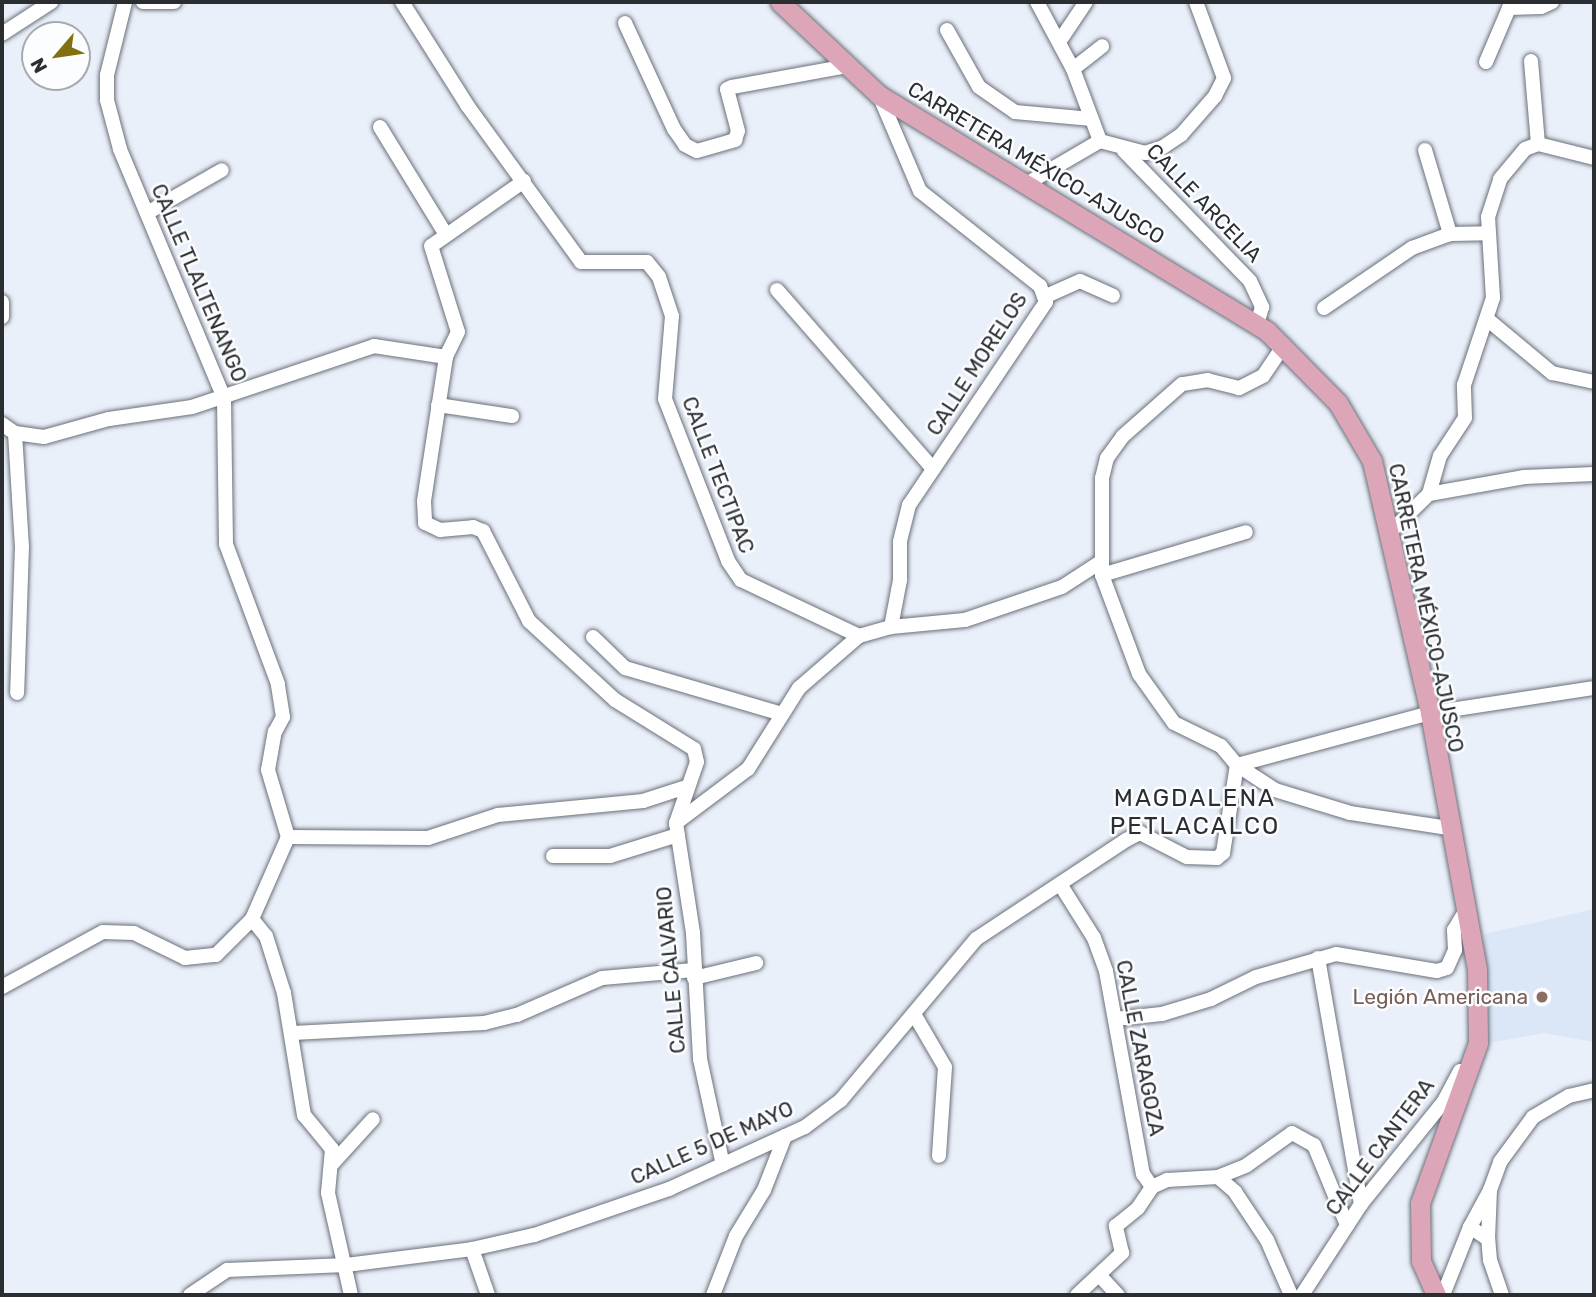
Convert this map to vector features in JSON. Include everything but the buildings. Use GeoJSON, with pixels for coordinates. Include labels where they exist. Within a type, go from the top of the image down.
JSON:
{"type":"FeatureCollection","features":[{"type":"Feature","properties":{"kind":"main road","name":"CARRETERA MÉXICO-AJUSCO"},"geometry":{"type":"LineString","coordinates":[[780,2],[879,95],[1257,324],[1314,374],[1358,434],[1372,461],[1391,531],[1430,713],[1448,828],[1468,907],[1479,1023],[1472,1061],[1420,1203],[1421,1261],[1436,1295]]}},
{"type":"Feature","properties":{"kind":"street"},"geometry":{"type":"LineString","coordinates":[[2,33],[51,2]]}},
{"type":"Feature","properties":{"kind":"street","name":"CALLE TLALTENANGO"},"geometry":{"type":"LineString","coordinates":[[125,2],[107,75],[107,100],[120,149],[224,398],[226,544],[278,684],[283,718],[275,732],[268,770],[288,837]]}},
{"type":"Feature","properties":{"kind":"street"},"geometry":{"type":"LineString","coordinates":[[143,2],[174,2]]}},
{"type":"Feature","properties":{"kind":"street","name":"CALLE TECTIPAC"},"geometry":{"type":"LineString","coordinates":[[402,2],[467,105],[581,261],[647,262],[659,277],[672,316],[664,399],[734,571],[741,580],[859,636]]}},
{"type":"Feature","properties":{"kind":"street"},"geometry":{"type":"LineString","coordinates":[[1028,183],[1101,141],[1073,68],[1037,2]]}},
{"type":"Feature","properties":{"kind":"street"},"geometry":{"type":"LineString","coordinates":[[1059,42],[1086,2]]}},
{"type":"Feature","properties":{"kind":"street","name":"CALLE ARCELIA"},"geometry":{"type":"LineString","coordinates":[[1124,151],[1145,153],[1181,135],[1215,96],[1224,78],[1196,2]]}},
{"type":"Feature","properties":{"kind":"street"},"geometry":{"type":"LineString","coordinates":[[1486,62],[1509,8],[1541,7],[1552,2]]}},
{"type":"Feature","properties":{"kind":"street"},"geometry":{"type":"LineString","coordinates":[[625,23],[674,129],[685,145],[697,151],[735,140],[738,131],[727,89],[848,66]]}},
{"type":"Feature","properties":{"kind":"street"},"geometry":{"type":"LineString","coordinates":[[947,30],[979,87],[1015,112],[1092,119]]}},
{"type":"Feature","properties":{"kind":"street"},"geometry":{"type":"LineString","coordinates":[[1073,68],[1102,47]]}},
{"type":"Feature","properties":{"kind":"street"},"geometry":{"type":"LineString","coordinates":[[1531,61],[1538,144]]}},
{"type":"Feature","properties":{"kind":"street","name":"CALLE MORELOS"},"geometry":{"type":"LineString","coordinates":[[879,95],[920,191],[996,248],[1040,286],[1046,302],[933,469],[906,517],[891,627]]}},
{"type":"Feature","properties":{"kind":"street"},"geometry":{"type":"LineString","coordinates":[[380,127],[445,233]]}},
{"type":"Feature","properties":{"kind":"street","name":"CALLE ARCELIA"},"geometry":{"type":"LineString","coordinates":[[1101,141],[1124,151],[1157,180],[1250,281],[1262,307],[1257,324]]}},
{"type":"Feature","properties":{"kind":"street"},"geometry":{"type":"LineString","coordinates":[[1391,531],[1429,494],[1440,456],[1465,418],[1464,385],[1493,298],[1490,198],[1500,179],[1525,149],[1538,144],[1594,158]]}},
{"type":"Feature","properties":{"kind":"street"},"geometry":{"type":"LineString","coordinates":[[1425,150],[1450,234]]}},
{"type":"Feature","properties":{"kind":"street"},"geometry":{"type":"LineString","coordinates":[[147,213],[222,170]]}},
{"type":"Feature","properties":{"kind":"street"},"geometry":{"type":"LineString","coordinates":[[524,181],[445,233],[431,246],[457,332],[446,357],[424,501],[425,523],[440,530],[479,528],[488,535],[530,621],[615,700],[694,748],[697,762],[686,787],[677,829]]}},
{"type":"Feature","properties":{"kind":"street"},"geometry":{"type":"LineString","coordinates":[[1324,308],[1412,248],[1450,234],[1489,233]]}},
{"type":"Feature","properties":{"kind":"street"},"geometry":{"type":"LineString","coordinates":[[1044,297],[1080,281],[1113,296]]}},
{"type":"Feature","properties":{"kind":"street"},"geometry":{"type":"LineString","coordinates":[[777,290],[933,469]]}},
{"type":"Feature","properties":{"kind":"street"},"geometry":{"type":"LineString","coordinates":[[2,302],[2,317]]}},
{"type":"Feature","properties":{"kind":"street"},"geometry":{"type":"LineString","coordinates":[[1487,319],[1552,373],[1594,383]]}},
{"type":"Feature","properties":{"kind":"street"},"geometry":{"type":"LineString","coordinates":[[1284,345],[1263,376],[1238,388],[1208,380],[1182,384],[1123,436],[1107,458],[1102,478],[1104,547],[1100,569],[1139,674],[1154,699],[1174,723],[1221,746],[1237,765],[1275,790],[1327,807],[1448,828]]}},
{"type":"Feature","properties":{"kind":"street"},"geometry":{"type":"LineString","coordinates":[[2,424],[15,433],[44,437],[109,419],[152,415],[224,398],[374,346],[446,357]]}},
{"type":"Feature","properties":{"kind":"street"},"geometry":{"type":"LineString","coordinates":[[438,405],[512,416]]}},
{"type":"Feature","properties":{"kind":"street"},"geometry":{"type":"LineString","coordinates":[[15,433],[22,546],[17,694]]}},
{"type":"Feature","properties":{"kind":"street"},"geometry":{"type":"LineString","coordinates":[[1429,494],[1524,477],[1594,474]]}},
{"type":"Feature","properties":{"kind":"street"},"geometry":{"type":"LineString","coordinates":[[553,856],[610,856],[677,829],[747,769],[779,713],[799,688],[859,636],[891,627],[965,620],[1062,587],[1100,569],[1246,532]]}},
{"type":"Feature","properties":{"kind":"street"},"geometry":{"type":"LineString","coordinates":[[593,637],[625,668],[779,713]]}},
{"type":"Feature","properties":{"kind":"street"},"geometry":{"type":"LineString","coordinates":[[1237,765],[1430,713],[1594,688]]}},
{"type":"Feature","properties":{"kind":"street","name":"CALLE 5 DE MAYO"},"geometry":{"type":"LineString","coordinates":[[190,1295],[227,1270],[346,1265],[472,1249],[546,1230],[723,1166],[785,1136],[841,1100],[976,939],[1060,884],[1140,833],[1187,857],[1217,858],[1223,853],[1237,765]]}},
{"type":"Feature","properties":{"kind":"street"},"geometry":{"type":"LineString","coordinates":[[2,987],[103,932],[134,933],[178,955],[200,957],[226,948],[252,919],[288,837],[428,838],[498,815],[643,800],[686,787]]}},
{"type":"Feature","properties":{"kind":"street","name":"CALLE CALVARIO"},"geometry":{"type":"LineString","coordinates":[[677,829],[693,933],[700,1059],[723,1166]]}},
{"type":"Feature","properties":{"kind":"street","name":"CALLE ZARAGOZA"},"geometry":{"type":"LineString","coordinates":[[1060,884],[1094,938],[1115,1019],[1143,1174],[1152,1187]]}},
{"type":"Feature","properties":{"kind":"street"},"geometry":{"type":"LineString","coordinates":[[1115,1019],[1162,1014],[1336,954],[1437,971],[1447,968],[1455,950],[1454,930],[1468,907]]}},
{"type":"Feature","properties":{"kind":"street"},"geometry":{"type":"LineString","coordinates":[[252,919],[266,936],[274,957],[293,1033],[303,1115],[332,1149],[328,1193],[351,1295]]}},
{"type":"Feature","properties":{"kind":"street"},"geometry":{"type":"LineString","coordinates":[[1318,958],[1361,1204]]}},
{"type":"Feature","properties":{"kind":"street"},"geometry":{"type":"LineString","coordinates":[[293,1033],[484,1023],[517,1015],[602,978],[694,974],[756,962]]}},
{"type":"Feature","properties":{"kind":"street"},"geometry":{"type":"LineString","coordinates":[[914,1014],[945,1067],[939,1156]]}},
{"type":"Feature","properties":{"kind":"street","name":"CALLE CANTERA"},"geometry":{"type":"LineString","coordinates":[[1302,1295],[1361,1204],[1444,1101],[1462,1068],[1472,1061]]}},
{"type":"Feature","properties":{"kind":"street"},"geometry":{"type":"LineString","coordinates":[[1443,1295],[1470,1227],[1513,1139],[1533,1117],[1569,1096],[1594,1090]]}},
{"type":"Feature","properties":{"kind":"street"},"geometry":{"type":"LineString","coordinates":[[332,1163],[373,1119]]}},
{"type":"Feature","properties":{"kind":"street"},"geometry":{"type":"LineString","coordinates":[[1077,1295],[1122,1253],[1116,1226],[1138,1208],[1152,1187],[1167,1180],[1218,1177],[1247,1165],[1292,1133],[1314,1145],[1347,1225]]}},
{"type":"Feature","properties":{"kind":"street"},"geometry":{"type":"LineString","coordinates":[[713,1295],[736,1236],[764,1190],[785,1136]]}},
{"type":"Feature","properties":{"kind":"street"},"geometry":{"type":"LineString","coordinates":[[1218,1177],[1235,1192],[1267,1240],[1292,1295]]}},
{"type":"Feature","properties":{"kind":"street"},"geometry":{"type":"LineString","coordinates":[[1490,1190],[1490,1260],[1502,1295]]}},
{"type":"Feature","properties":{"kind":"street"},"geometry":{"type":"LineString","coordinates":[[1470,1227],[1488,1239]]}},
{"type":"Feature","properties":{"kind":"street"},"geometry":{"type":"LineString","coordinates":[[472,1249],[488,1295]]}},
{"type":"Feature","properties":{"kind":"street"},"geometry":{"type":"LineString","coordinates":[[1100,1276],[1118,1295]]}},
{"type":"Feature","properties":{"kind":"shaded area","name":"Legión Americana"},"geometry":{"type":"Polygon","coordinates":[[[1594,909],[1594,1042],[1544,1033],[1489,1043],[1484,934],[1594,909]]]}},
{"type":"Feature","properties":{"kind":"place","name":"Legión Americana"},"geometry":{"type":"Point","coordinates":[1542,997]}},
{"type":"Feature","properties":{"kind":"district","name":"MAGDALENA PETLACALCO"},"geometry":{"type":"Point","coordinates":[1195,813]}}]}
